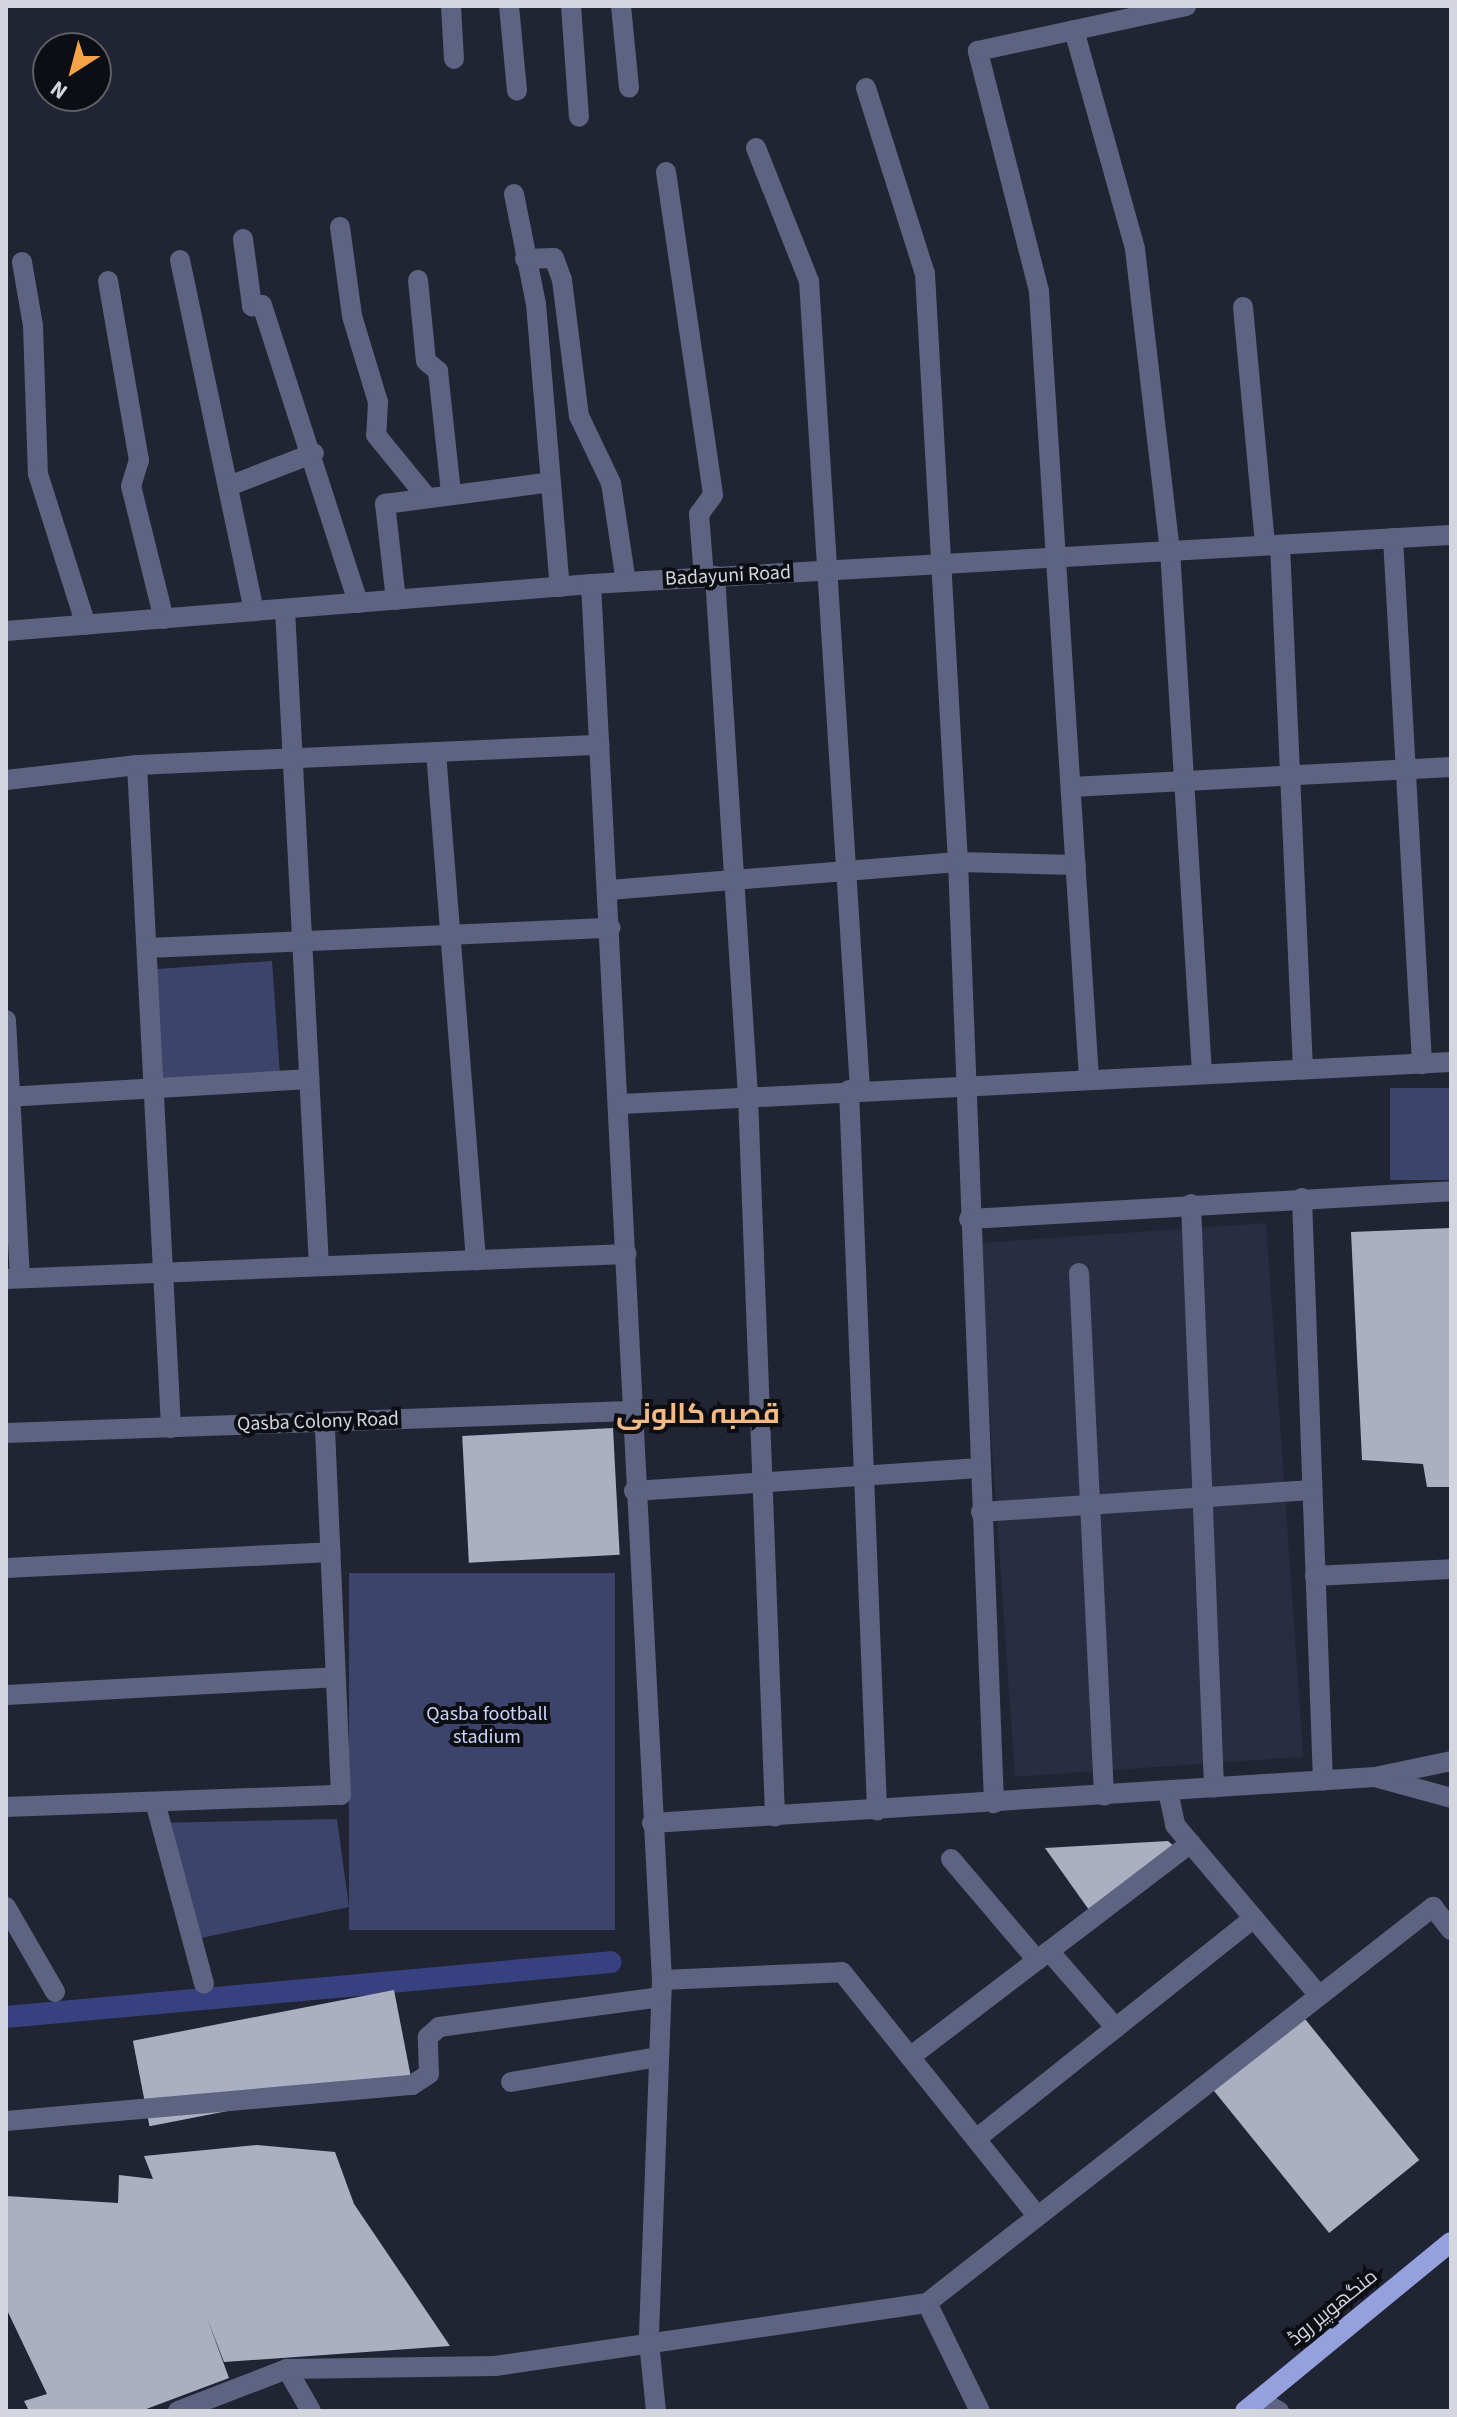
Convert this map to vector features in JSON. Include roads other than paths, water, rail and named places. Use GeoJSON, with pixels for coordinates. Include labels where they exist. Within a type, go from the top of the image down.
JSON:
{"type":"FeatureCollection","features":[{"type":"Feature","properties":{"kind":"main road","name":"منگھوپیر روڈ"},"geometry":{"type":"LineString","coordinates":[[1252,2405],[1449,2249]]}},
{"type":"Feature","properties":{"kind":"street"},"geometry":{"type":"LineString","coordinates":[[451,6],[454,59]]}},
{"type":"Feature","properties":{"kind":"street"},"geometry":{"type":"LineString","coordinates":[[509,6],[517,91]]}},
{"type":"Feature","properties":{"kind":"street"},"geometry":{"type":"LineString","coordinates":[[571,6],[579,117]]}},
{"type":"Feature","properties":{"kind":"street"},"geometry":{"type":"LineString","coordinates":[[621,6],[629,88]]}},
{"type":"Feature","properties":{"kind":"street"},"geometry":{"type":"LineString","coordinates":[[1089,1078],[1039,291],[978,51],[1186,6]]}},
{"type":"Feature","properties":{"kind":"street"},"geometry":{"type":"LineString","coordinates":[[1074,30],[1135,249],[1170,550],[1202,1073]]}},
{"type":"Feature","properties":{"kind":"street"},"geometry":{"type":"LineString","coordinates":[[866,88],[925,274],[958,862],[969,1219],[994,1803]]}},
{"type":"Feature","properties":{"kind":"street"},"geometry":{"type":"LineString","coordinates":[[756,148],[809,281],[831,569],[854,1089],[877,1810]]}},
{"type":"Feature","properties":{"kind":"street"},"geometry":{"type":"LineString","coordinates":[[666,172],[713,495],[699,514],[710,577],[748,1096],[775,1816]]}},
{"type":"Feature","properties":{"kind":"street"},"geometry":{"type":"LineString","coordinates":[[514,194],[536,304],[560,587]]}},
{"type":"Feature","properties":{"kind":"street"},"geometry":{"type":"LineString","coordinates":[[340,227],[352,316],[378,402],[376,435],[425,495]]}},
{"type":"Feature","properties":{"kind":"street"},"geometry":{"type":"LineString","coordinates":[[243,239],[252,306],[262,305],[314,453],[358,603]]}},
{"type":"Feature","properties":{"kind":"street"},"geometry":{"type":"LineString","coordinates":[[525,259],[554,258],[562,280],[579,416],[611,483],[626,582]]}},
{"type":"Feature","properties":{"kind":"street"},"geometry":{"type":"LineString","coordinates":[[180,260],[254,611]]}},
{"type":"Feature","properties":{"kind":"street"},"geometry":{"type":"LineString","coordinates":[[22,262],[33,326],[38,474],[86,625]]}},
{"type":"Feature","properties":{"kind":"street"},"geometry":{"type":"LineString","coordinates":[[418,280],[426,361],[438,371],[451,492]]}},
{"type":"Feature","properties":{"kind":"street"},"geometry":{"type":"LineString","coordinates":[[108,281],[139,460],[131,486],[164,619]]}},
{"type":"Feature","properties":{"kind":"street"},"geometry":{"type":"LineString","coordinates":[[1243,307],[1273,545],[1290,776],[1303,1069]]}},
{"type":"Feature","properties":{"kind":"street"},"geometry":{"type":"LineString","coordinates":[[229,486],[314,453]]}},
{"type":"Feature","properties":{"kind":"street"},"geometry":{"type":"LineString","coordinates":[[396,600],[385,504],[425,495],[551,482]]}},
{"type":"Feature","properties":{"kind":"street","name":"Badayuni Road"},"geometry":{"type":"LineString","coordinates":[[6,631],[591,584],[1451,535]]}},
{"type":"Feature","properties":{"kind":"street"},"geometry":{"type":"LineString","coordinates":[[1393,538],[1422,1064]]}},
{"type":"Feature","properties":{"kind":"street"},"geometry":{"type":"LineString","coordinates":[[591,584],[622,1104],[630,1411],[662,1988],[649,2342],[656,2411]]}},
{"type":"Feature","properties":{"kind":"street"},"geometry":{"type":"LineString","coordinates":[[285,609],[319,1266]]}},
{"type":"Feature","properties":{"kind":"street"},"geometry":{"type":"LineString","coordinates":[[6,780],[137,765],[600,745]]}},
{"type":"Feature","properties":{"kind":"street"},"geometry":{"type":"LineString","coordinates":[[436,752],[476,1260]]}},
{"type":"Feature","properties":{"kind":"street"},"geometry":{"type":"LineString","coordinates":[[137,765],[166,1272],[171,1428]]}},
{"type":"Feature","properties":{"kind":"street"},"geometry":{"type":"LineString","coordinates":[[1071,787],[1184,784],[1451,767]]}},
{"type":"Feature","properties":{"kind":"street"},"geometry":{"type":"LineString","coordinates":[[609,890],[958,862],[1076,865]]}},
{"type":"Feature","properties":{"kind":"street"},"geometry":{"type":"LineString","coordinates":[[148,948],[611,928]]}},
{"type":"Feature","properties":{"kind":"street"},"geometry":{"type":"LineString","coordinates":[[6,1020],[13,1278],[626,1254]]}},
{"type":"Feature","properties":{"kind":"street"},"geometry":{"type":"LineString","coordinates":[[622,1104],[965,1082],[1451,1062]]}},
{"type":"Feature","properties":{"kind":"street"},"geometry":{"type":"LineString","coordinates":[[8,1097],[309,1079]]}},
{"type":"Feature","properties":{"kind":"street"},"geometry":{"type":"LineString","coordinates":[[969,1219],[1451,1191]]}},
{"type":"Feature","properties":{"kind":"street"},"geometry":{"type":"LineString","coordinates":[[1302,1198],[1323,1781]]}},
{"type":"Feature","properties":{"kind":"street"},"geometry":{"type":"LineString","coordinates":[[1191,1204],[1214,1788]]}},
{"type":"Feature","properties":{"kind":"street"},"geometry":{"type":"LineString","coordinates":[[1079,1273],[1104,1795]]}},
{"type":"Feature","properties":{"kind":"street","name":"Qasba Colony Road"},"geometry":{"type":"LineString","coordinates":[[6,1433],[630,1411]]}},
{"type":"Feature","properties":{"kind":"street"},"geometry":{"type":"LineString","coordinates":[[6,1807],[341,1795],[325,1422]]}},
{"type":"Feature","properties":{"kind":"street"},"geometry":{"type":"LineString","coordinates":[[634,1491],[979,1468]]}},
{"type":"Feature","properties":{"kind":"street"},"geometry":{"type":"LineString","coordinates":[[981,1512],[1312,1490]]}},
{"type":"Feature","properties":{"kind":"street"},"geometry":{"type":"LineString","coordinates":[[6,1568],[331,1552]]}},
{"type":"Feature","properties":{"kind":"street"},"geometry":{"type":"LineString","coordinates":[[1315,1576],[1451,1569]]}},
{"type":"Feature","properties":{"kind":"street"},"geometry":{"type":"LineString","coordinates":[[6,1695],[336,1677]]}},
{"type":"Feature","properties":{"kind":"street"},"geometry":{"type":"LineString","coordinates":[[652,1823],[1375,1777],[1451,1761]]}},
{"type":"Feature","properties":{"kind":"street"},"geometry":{"type":"LineString","coordinates":[[1375,1777],[1451,1798]]}},
{"type":"Feature","properties":{"kind":"street"},"geometry":{"type":"LineString","coordinates":[[1168,1791],[1175,1825],[1317,1993]]}},
{"type":"Feature","properties":{"kind":"street"},"geometry":{"type":"LineString","coordinates":[[155,1802],[204,1984]]}},
{"type":"Feature","properties":{"kind":"street"},"geometry":{"type":"LineString","coordinates":[[910,2057],[1191,1843]]}},
{"type":"Feature","properties":{"kind":"street"},"geometry":{"type":"LineString","coordinates":[[951,1859],[1116,2028]]}},
{"type":"Feature","properties":{"kind":"street"},"geometry":{"type":"LineString","coordinates":[[6,1907],[55,1992]]}},
{"type":"Feature","properties":{"kind":"street"},"geometry":{"type":"LineString","coordinates":[[178,2411],[287,2369],[495,2366],[927,2303],[1317,1993],[1433,1907],[1451,1930]]}},
{"type":"Feature","properties":{"kind":"street"},"geometry":{"type":"LineString","coordinates":[[976,2139],[1254,1918]]}},
{"type":"Feature","properties":{"kind":"street"},"geometry":{"type":"LineString","coordinates":[[6,2121],[412,2085],[429,2074],[428,2037],[439,2027],[662,1988],[842,1972],[1036,2214]]}},
{"type":"Feature","properties":{"kind":"street"},"geometry":{"type":"LineString","coordinates":[[511,2082],[659,2057]]}},
{"type":"Feature","properties":{"kind":"street"},"geometry":{"type":"LineString","coordinates":[[927,2303],[980,2411]]}},
{"type":"Feature","properties":{"kind":"street"},"geometry":{"type":"LineString","coordinates":[[287,2369],[311,2411]]}},
{"type":"Feature","properties":{"kind":"street"},"geometry":{"type":"LineString","coordinates":[[1252,2405],[1279,2411]]}},
{"type":"Feature","properties":{"kind":"waterway"},"geometry":{"type":"LineString","coordinates":[[6,2017],[611,1962]]}},
{"type":"Feature","properties":{"kind":"district","name":"قصبہ کالونی"},"geometry":{"type":"Point","coordinates":[698,1414]}},
{"type":"Feature","properties":{"kind":"park label","name":"Qasba football stadium"},"geometry":{"type":"Point","coordinates":[487,1726]}}]}
